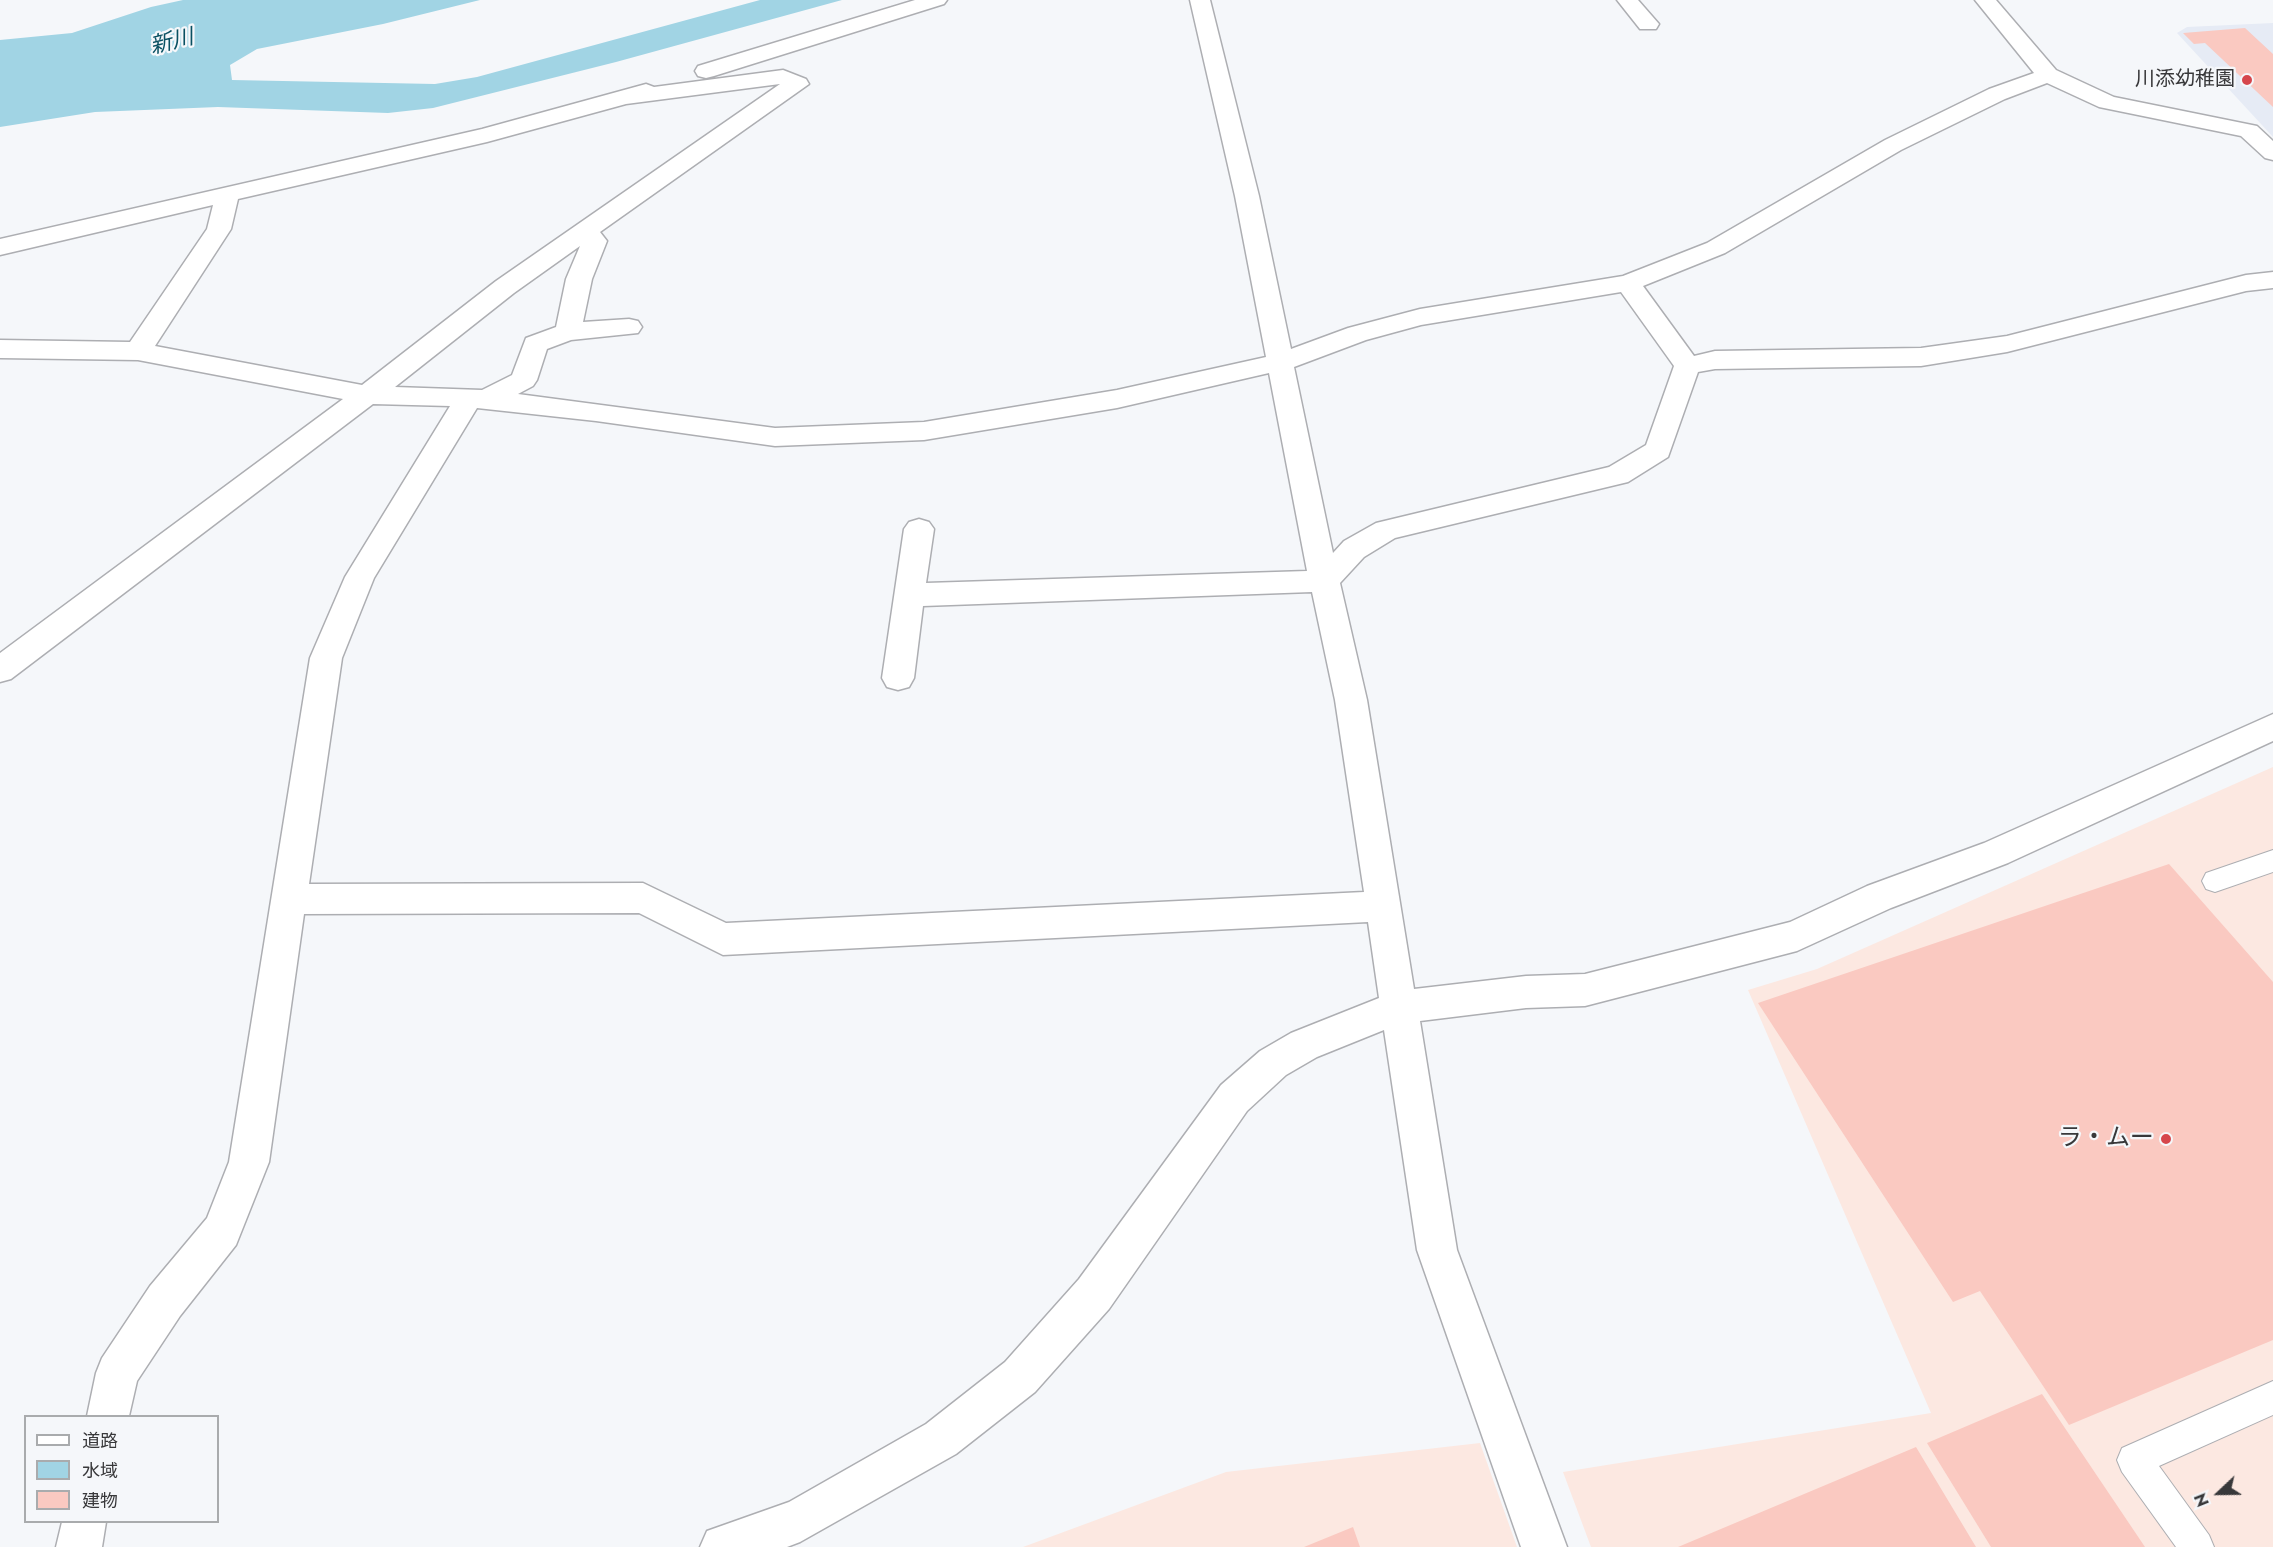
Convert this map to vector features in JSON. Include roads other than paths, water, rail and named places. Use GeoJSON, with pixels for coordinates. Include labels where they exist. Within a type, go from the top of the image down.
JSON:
{"type":"FeatureCollection","features":[{"type":"Feature","properties":{"kind":"street"},"geometry":{"type":"LineString","coordinates":[[0,248],[228,193],[487,135],[626,97],[875,17],[937,0]]}},
{"type":"Feature","properties":{"kind":"street"},"geometry":{"type":"LineString","coordinates":[[1200,0],[1246,196],[1324,581],[1351,700],[1437,1250],[1544,1547]]}},
{"type":"Feature","properties":{"kind":"street"},"geometry":{"type":"LineString","coordinates":[[1626,0],[1648,24]]}},
{"type":"Feature","properties":{"kind":"street"},"geometry":{"type":"LineString","coordinates":[[1985,0],[2048,75],[2107,102],[2249,130],[2273,153]]}},
{"type":"Feature","properties":{"kind":"street"},"geometry":{"type":"LineString","coordinates":[[0,349],[138,351],[367,395],[477,399],[596,412],[775,437],[924,431],[1118,399],[1281,362],[1357,334],[1420,317],[1628,282],[1716,248],[1893,145],[1997,94],[2048,75]]}},
{"type":"Feature","properties":{"kind":"street"},"geometry":{"type":"LineString","coordinates":[[0,670],[367,395],[505,287],[798,84],[783,76],[626,97]]}},
{"type":"Feature","properties":{"kind":"street"},"geometry":{"type":"LineString","coordinates":[[138,351],[219,229],[228,193]]}},
{"type":"Feature","properties":{"kind":"street"},"geometry":{"type":"LineString","coordinates":[[568,333],[579,279],[595,241],[585,231]]}},
{"type":"Feature","properties":{"kind":"street"},"geometry":{"type":"LineString","coordinates":[[1687,366],[1715,360],[1921,357],[2007,344],[2246,283],[2273,280]]}},
{"type":"Feature","properties":{"kind":"street"},"geometry":{"type":"LineString","coordinates":[[1628,282],[1687,366]]}},
{"type":"Feature","properties":{"kind":"street"},"geometry":{"type":"LineString","coordinates":[[108,1415],[117,1373],[165,1301],[222,1231],[249,1162],[326,658],[360,577],[477,399],[524,380],[535,344],[568,333],[629,327]]}},
{"type":"Feature","properties":{"kind":"street"},"geometry":{"type":"LineString","coordinates":[[909,595],[1324,581],[1354,549],[1386,530],[1618,475],[1658,450],[1687,366]]}},
{"type":"Feature","properties":{"kind":"street"},"geometry":{"type":"LineString","coordinates":[[898,678],[919,530]]}},
{"type":"Feature","properties":{"kind":"street"},"geometry":{"type":"LineString","coordinates":[[723,1547],[800,1520],[942,1439],[1020,1377],[1094,1294],[1234,1098],[1273,1064],[1304,1045],[1398,1007],[1526,992],[1585,990],[1715,959],[1797,936],[1879,897],[1995,853],[2273,727]]}},
{"type":"Feature","properties":{"kind":"street"},"geometry":{"type":"LineString","coordinates":[[289,899],[643,898],[723,939],[1382,906]]}},
{"type":"Feature","properties":{"kind":"street"},"geometry":{"type":"LineString","coordinates":[[79,1547],[84,1523]]}},
{"type":"Feature","properties":{"kind":"lane"},"geometry":{"type":"LineString","coordinates":[[2215,880],[2273,861]]}},
{"type":"Feature","properties":{"kind":"lane"},"geometry":{"type":"LineString","coordinates":[[2197,1547],[2134,1460],[2273,1398]]}},
{"type":"Feature","properties":{"kind":"water","name":"新川"},"geometry":{"type":"Polygon","coordinates":[[[183,0],[480,0],[383,24],[257,49],[230,65],[232,80],[435,84],[477,77],[760,0],[842,0],[616,62],[433,108],[388,113],[218,107],[95,112],[0,127],[0,40],[72,33],[151,7],[183,0]]]}},
{"type":"Feature","properties":{"kind":"place","name":"川添幼稚園"},"geometry":{"type":"Point","coordinates":[2247,80]}},
{"type":"Feature","properties":{"kind":"place","name":"ラ・ムー"},"geometry":{"type":"Point","coordinates":[2166,1139]}}]}
